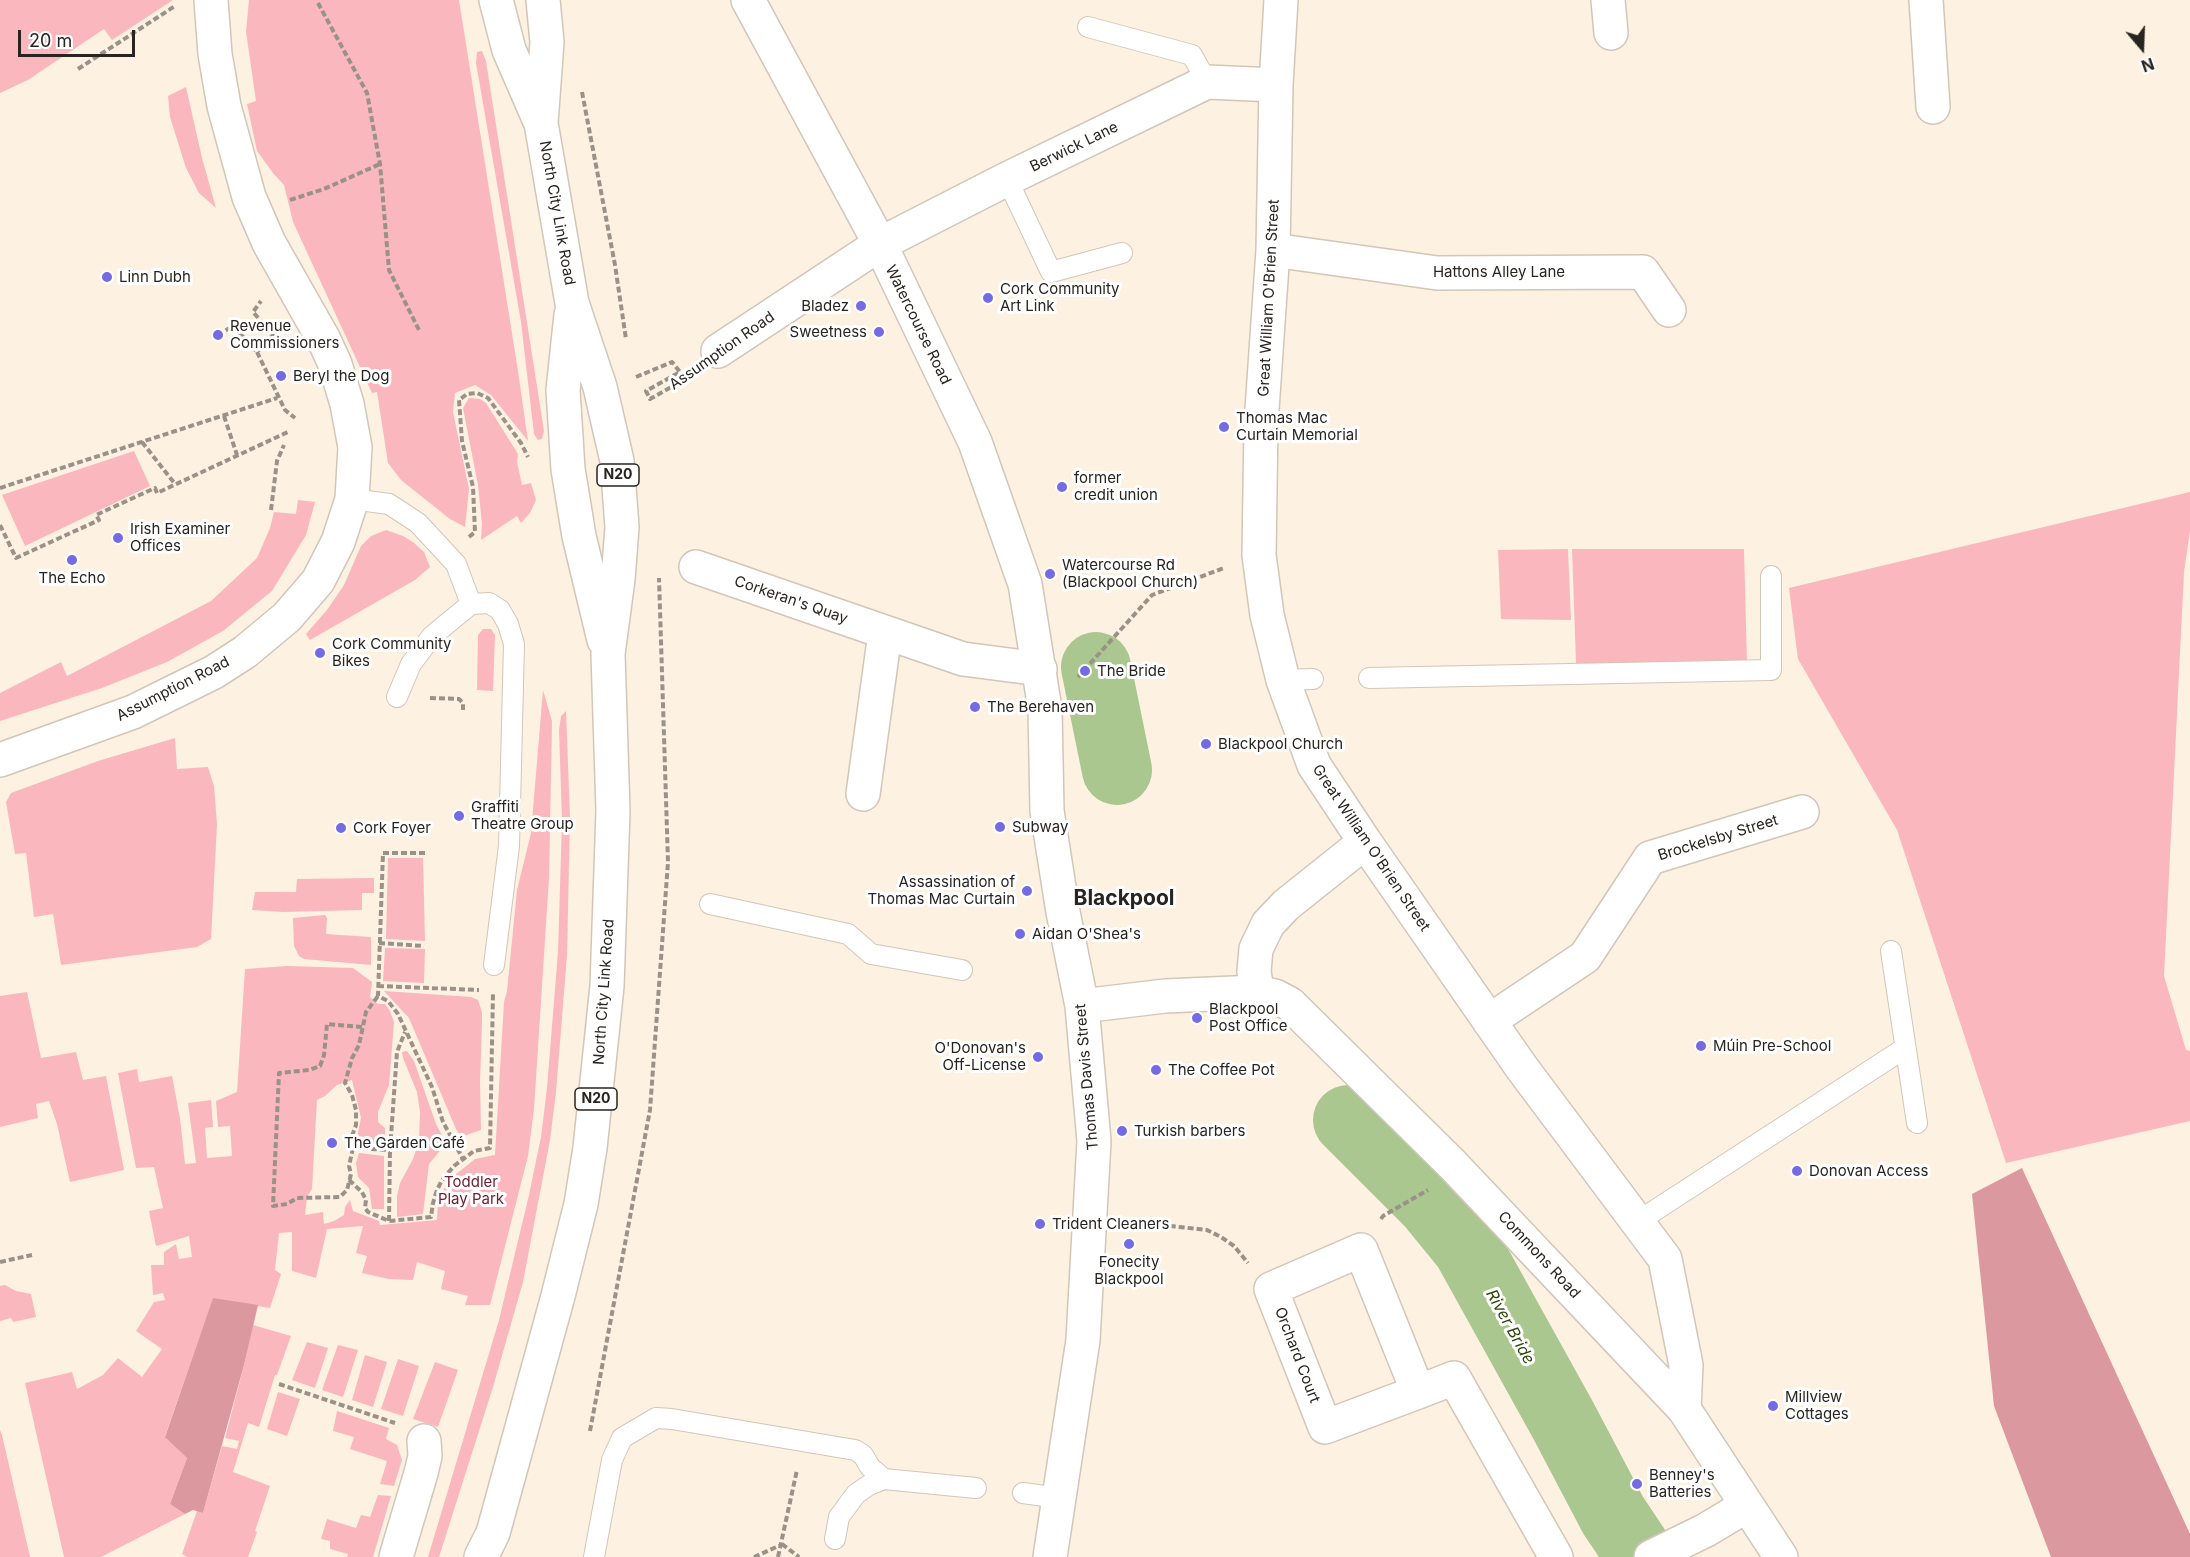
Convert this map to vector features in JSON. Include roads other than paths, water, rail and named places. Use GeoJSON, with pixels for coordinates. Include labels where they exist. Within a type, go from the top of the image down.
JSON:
{"type":"FeatureCollection","features":[{"type":"Feature","properties":{"kind":"main road","name":"Assumption Road"},"geometry":{"type":"LineString","coordinates":[[0,760],[133,712],[214,672],[245,652],[288,617],[318,581],[338,542],[352,499],[355,447],[345,397],[335,364],[324,340],[269,243],[249,197],[224,106],[215,54],[211,0]]}},
{"type":"Feature","properties":{"kind":"main road","name":"North City Link Road"},"geometry":{"type":"LineString","coordinates":[[489,1549],[558,1296],[581,1204],[590,1148],[607,986],[613,811],[608,654],[622,527],[617,461],[600,387],[572,303],[541,123],[509,50],[496,0]]}},
{"type":"Feature","properties":{"kind":"main road","name":"North City Link Road"},"geometry":{"type":"LineString","coordinates":[[541,123],[547,42],[543,0]]}},
{"type":"Feature","properties":{"kind":"main road","name":"Watercourse Road"},"geometry":{"type":"LineString","coordinates":[[748,0],[880,244],[975,442],[1025,584],[1040,669]]}},
{"type":"Feature","properties":{"kind":"main road","name":"Great William O'Brien Street"},"geometry":{"type":"LineString","coordinates":[[1281,0],[1276,85],[1273,250],[1261,424],[1258,555],[1267,615],[1298,680],[1314,765],[1522,1068],[1665,1259],[1686,1365],[1684,1410]]}},
{"type":"Feature","properties":{"kind":"main road"},"geometry":{"type":"LineString","coordinates":[[1608,0],[1611,33]]}},
{"type":"Feature","properties":{"kind":"main road"},"geometry":{"type":"LineString","coordinates":[[1926,0],[1933,107]]}},
{"type":"Feature","properties":{"kind":"main road","name":"Berwick Lane"},"geometry":{"type":"LineString","coordinates":[[880,244],[1007,179],[1208,82],[1276,85]]}},
{"type":"Feature","properties":{"kind":"main road","name":"Assumption Road"},"geometry":{"type":"LineString","coordinates":[[718,351],[880,244]]}},
{"type":"Feature","properties":{"kind":"main road","name":"Hattons Alley Lane"},"geometry":{"type":"LineString","coordinates":[[1273,250],[1437,273],[1643,272],[1669,310]]}},
{"type":"Feature","properties":{"kind":"main road","name":"North City Link Road"},"geometry":{"type":"LineString","coordinates":[[572,303],[563,390],[568,469],[589,584],[608,654]]}},
{"type":"Feature","properties":{"kind":"main road","name":"Corkeran's Quay"},"geometry":{"type":"LineString","coordinates":[[696,567],[963,659],[1040,669]]}},
{"type":"Feature","properties":{"kind":"main road"},"geometry":{"type":"LineString","coordinates":[[863,794],[885,633]]}},
{"type":"Feature","properties":{"kind":"main road","name":"Thomas Davis Street"},"geometry":{"type":"LineString","coordinates":[[1040,669],[1045,709],[1047,811],[1063,912],[1082,1005],[1094,1141],[1083,1340],[1050,1557]]}},
{"type":"Feature","properties":{"kind":"main road","name":"Brockelsby Street"},"geometry":{"type":"LineString","coordinates":[[1489,1021],[1585,957],[1650,858],[1802,812]]}},
{"type":"Feature","properties":{"kind":"main road"},"geometry":{"type":"LineString","coordinates":[[1082,1005],[1165,996],[1250,992],[1256,949],[1268,924],[1286,905],[1365,842]]}},
{"type":"Feature","properties":{"kind":"main road","name":"Commons Road"},"geometry":{"type":"LineString","coordinates":[[1250,992],[1275,996],[1290,1004],[1453,1165],[1684,1410],[1781,1557]]}},
{"type":"Feature","properties":{"kind":"main road","name":"Orchard Court"},"geometry":{"type":"LineString","coordinates":[[1418,1392],[1361,1250],[1271,1289],[1325,1427],[1418,1392],[1454,1378],[1556,1557]]}},
{"type":"Feature","properties":{"kind":"main road"},"geometry":{"type":"LineString","coordinates":[[396,1557],[421,1473],[424,1441]]}},
{"type":"Feature","properties":{"kind":"main road"},"geometry":{"type":"LineString","coordinates":[[1651,1557],[1706,1530],[1746,1506]]}},
{"type":"Feature","properties":{"kind":"lane"},"geometry":{"type":"LineString","coordinates":[[1088,27],[1192,55],[1208,82]]}},
{"type":"Feature","properties":{"kind":"lane"},"geometry":{"type":"LineString","coordinates":[[1007,179],[1052,272],[1122,253]]}},
{"type":"Feature","properties":{"kind":"lane"},"geometry":{"type":"LineString","coordinates":[[352,499],[389,504],[418,523],[450,556],[459,571],[471,604]]}},
{"type":"Feature","properties":{"kind":"lane"},"geometry":{"type":"LineString","coordinates":[[1369,678],[1771,670],[1771,576]]}},
{"type":"Feature","properties":{"kind":"lane"},"geometry":{"type":"LineString","coordinates":[[397,697],[411,664],[432,636],[471,604],[489,603],[500,610],[508,624],[514,644],[509,846],[494,965]]}},
{"type":"Feature","properties":{"kind":"lane"},"geometry":{"type":"LineString","coordinates":[[710,904],[848,934],[871,954],[962,970]]}},
{"type":"Feature","properties":{"kind":"lane"},"geometry":{"type":"LineString","coordinates":[[1891,951],[1917,1123]]}},
{"type":"Feature","properties":{"kind":"lane"},"geometry":{"type":"LineString","coordinates":[[1637,1222],[1905,1048]]}},
{"type":"Feature","properties":{"kind":"lane"},"geometry":{"type":"LineString","coordinates":[[594,1557],[612,1460],[622,1438],[656,1418],[855,1450],[864,1455],[870,1467],[884,1479]]}},
{"type":"Feature","properties":{"kind":"lane"},"geometry":{"type":"LineString","coordinates":[[835,1539],[839,1517],[856,1494],[884,1479],[976,1488]]}},
{"type":"Feature","properties":{"kind":"lane"},"geometry":{"type":"LineString","coordinates":[[1023,1493],[1059,1498]]}},
{"type":"Feature","properties":{"kind":"waterway","name":"River Bride"},"geometry":{"type":"LineString","coordinates":[[1096,667],[1117,770]]}},
{"type":"Feature","properties":{"kind":"waterway","name":"River Bride"},"geometry":{"type":"LineString","coordinates":[[1348,1120],[1431,1203],[1467,1247],[1613,1515],[1641,1557]]}},
{"type":"Feature","properties":{"kind":"place","name":"Linn Dubh"},"geometry":{"type":"Point","coordinates":[107,277]}},
{"type":"Feature","properties":{"kind":"place","name":"Cork Community Art Link"},"geometry":{"type":"Point","coordinates":[988,298]}},
{"type":"Feature","properties":{"kind":"place","name":"Bladez"},"geometry":{"type":"Point","coordinates":[861,306]}},
{"type":"Feature","properties":{"kind":"place","name":"Sweetness"},"geometry":{"type":"Point","coordinates":[879,332]}},
{"type":"Feature","properties":{"kind":"place","name":"Revenue Commissioners"},"geometry":{"type":"Point","coordinates":[218,335]}},
{"type":"Feature","properties":{"kind":"place","name":"Beryl the Dog"},"geometry":{"type":"Point","coordinates":[281,376]}},
{"type":"Feature","properties":{"kind":"place","name":"Thomas Mac Curtain Memorial"},"geometry":{"type":"Point","coordinates":[1224,427]}},
{"type":"Feature","properties":{"kind":"place","name":"former credit union"},"geometry":{"type":"Point","coordinates":[1062,487]}},
{"type":"Feature","properties":{"kind":"place","name":"Irish Examiner Offices"},"geometry":{"type":"Point","coordinates":[118,538]}},
{"type":"Feature","properties":{"kind":"place","name":"The Echo"},"geometry":{"type":"Point","coordinates":[72,560]}},
{"type":"Feature","properties":{"kind":"place","name":"Watercourse Rd (Blackpool Church)"},"geometry":{"type":"Point","coordinates":[1050,574]}},
{"type":"Feature","properties":{"kind":"place","name":"Cork Community Bikes"},"geometry":{"type":"Point","coordinates":[320,653]}},
{"type":"Feature","properties":{"kind":"place","name":"The Bride"},"geometry":{"type":"Point","coordinates":[1085,671]}},
{"type":"Feature","properties":{"kind":"place","name":"The Berehaven"},"geometry":{"type":"Point","coordinates":[975,707]}},
{"type":"Feature","properties":{"kind":"place","name":"Blackpool Church"},"geometry":{"type":"Point","coordinates":[1206,744]}},
{"type":"Feature","properties":{"kind":"place","name":"Graffiti Theatre Group"},"geometry":{"type":"Point","coordinates":[459,816]}},
{"type":"Feature","properties":{"kind":"place","name":"Subway"},"geometry":{"type":"Point","coordinates":[1000,827]}},
{"type":"Feature","properties":{"kind":"place","name":"Cork Foyer"},"geometry":{"type":"Point","coordinates":[341,828]}},
{"type":"Feature","properties":{"kind":"place","name":"Assassination of Thomas Mac Curtain"},"geometry":{"type":"Point","coordinates":[1027,891]}},
{"type":"Feature","properties":{"kind":"place","name":"Aidan O'Shea's"},"geometry":{"type":"Point","coordinates":[1020,934]}},
{"type":"Feature","properties":{"kind":"place","name":"Blackpool Post Office"},"geometry":{"type":"Point","coordinates":[1197,1018]}},
{"type":"Feature","properties":{"kind":"place","name":"Múin Pre-School"},"geometry":{"type":"Point","coordinates":[1701,1046]}},
{"type":"Feature","properties":{"kind":"place","name":"O'Donovan's Off-License"},"geometry":{"type":"Point","coordinates":[1038,1057]}},
{"type":"Feature","properties":{"kind":"place","name":"The Coffee Pot"},"geometry":{"type":"Point","coordinates":[1156,1070]}},
{"type":"Feature","properties":{"kind":"place","name":"Turkish barbers"},"geometry":{"type":"Point","coordinates":[1122,1131]}},
{"type":"Feature","properties":{"kind":"place","name":"The Garden Café"},"geometry":{"type":"Point","coordinates":[332,1143]}},
{"type":"Feature","properties":{"kind":"place","name":"Donovan Access"},"geometry":{"type":"Point","coordinates":[1797,1171]}},
{"type":"Feature","properties":{"kind":"place","name":"Trident Cleaners"},"geometry":{"type":"Point","coordinates":[1040,1224]}},
{"type":"Feature","properties":{"kind":"place","name":"Fonecity Blackpool"},"geometry":{"type":"Point","coordinates":[1129,1244]}},
{"type":"Feature","properties":{"kind":"place","name":"Millview Cottages"},"geometry":{"type":"Point","coordinates":[1773,1406]}},
{"type":"Feature","properties":{"kind":"place","name":"Benney's Batteries"},"geometry":{"type":"Point","coordinates":[1637,1484]}},
{"type":"Feature","properties":{"kind":"district","name":"Blackpool"},"geometry":{"type":"Point","coordinates":[1124,899]}},
{"type":"Feature","properties":{"kind":"park label","name":"Toddler Play Park"},"geometry":{"type":"Point","coordinates":[471,1190]}}]}
